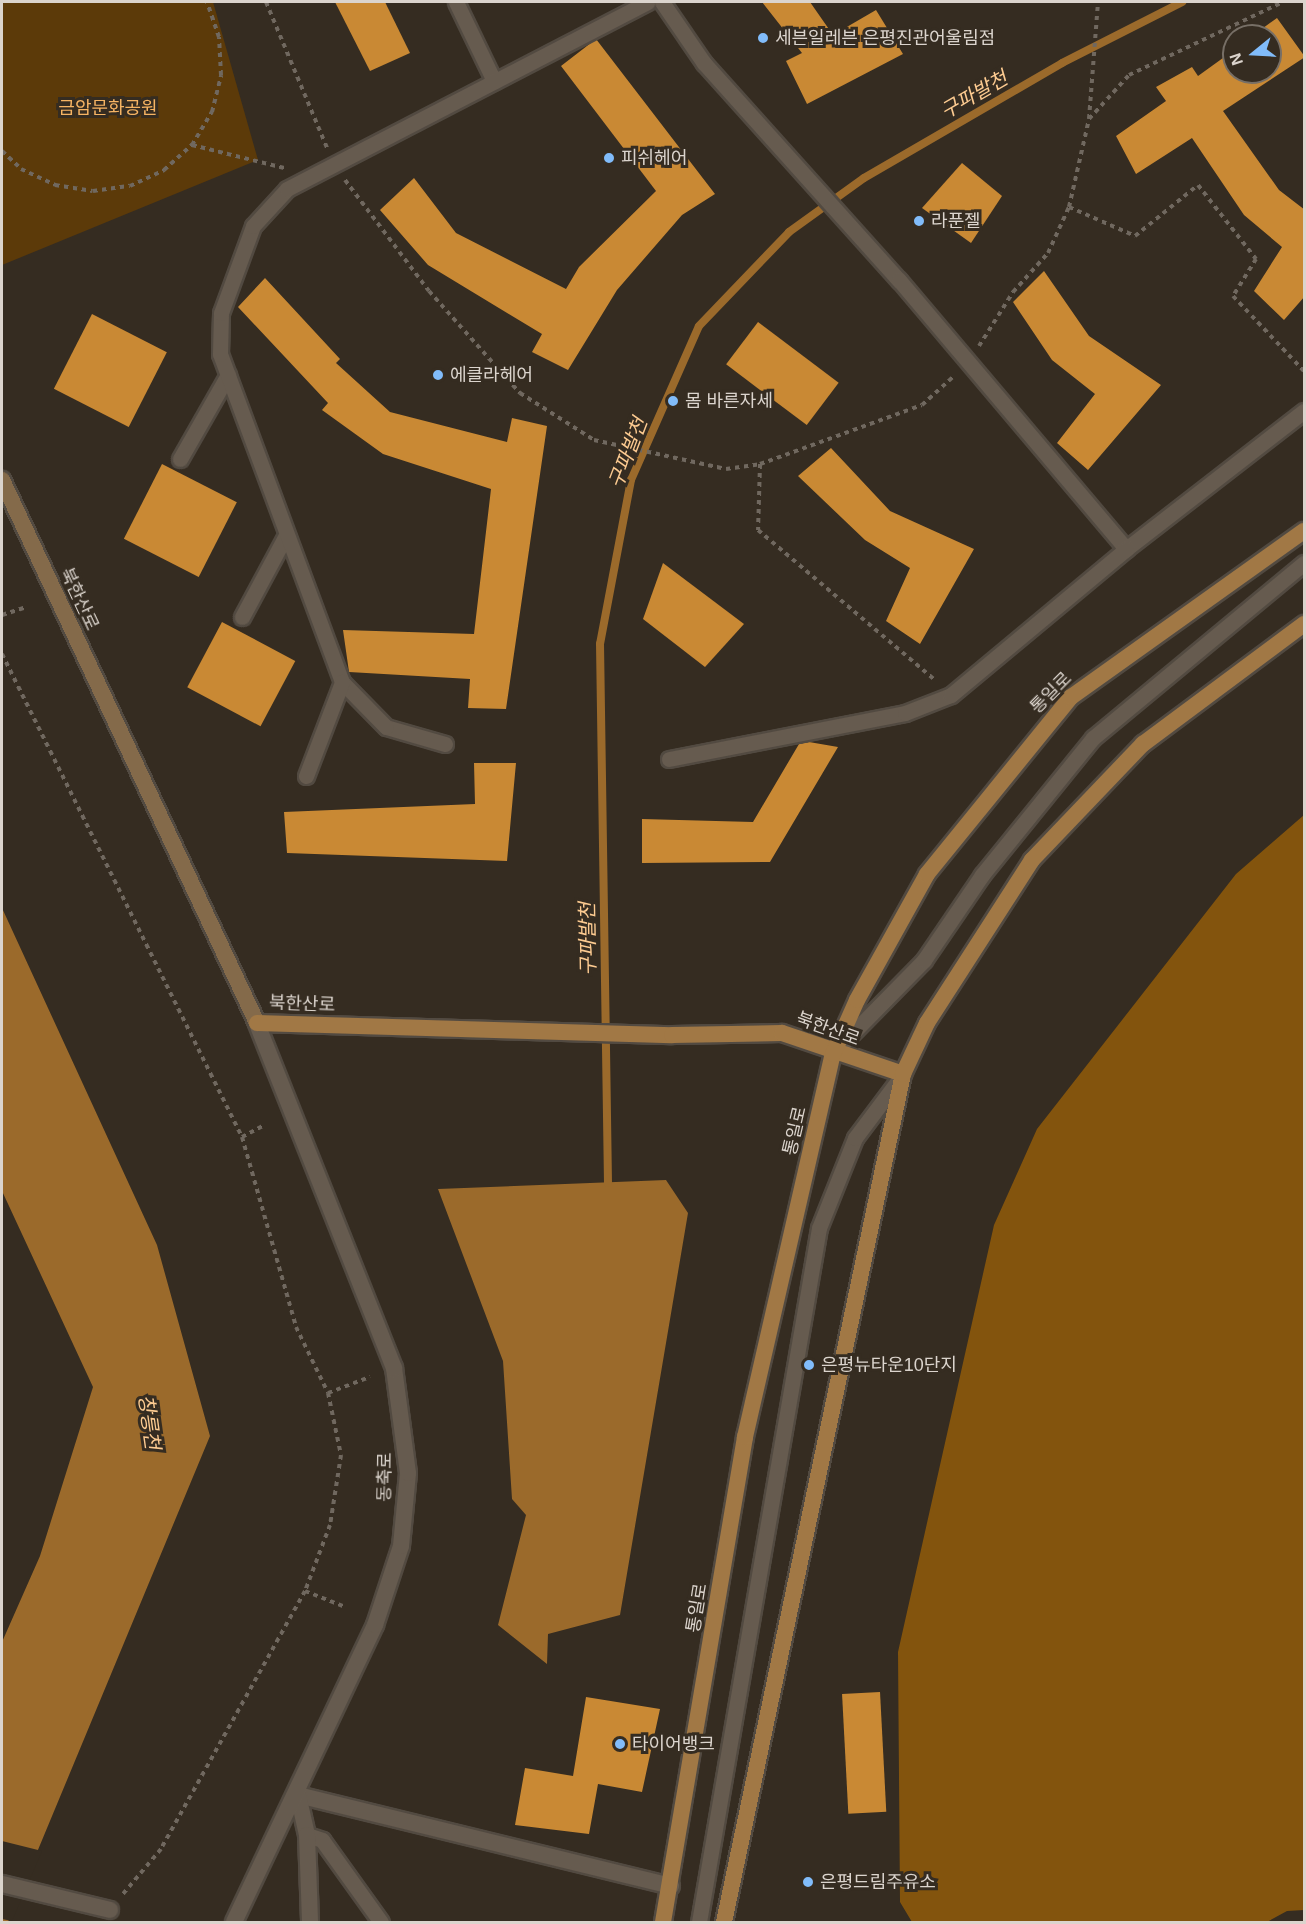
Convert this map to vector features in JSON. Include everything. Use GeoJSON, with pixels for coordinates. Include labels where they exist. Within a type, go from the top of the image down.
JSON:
{"type":"FeatureCollection","features":[{"type":"Feature","properties":{"kind":"main road","name":"북한산로"},"geometry":{"type":"LineString","coordinates":[[2,480],[257,1023],[672,1035],[782,1033],[833,1053],[903,1074]]}},
{"type":"Feature","properties":{"kind":"main road","name":"통일로"},"geometry":{"type":"LineString","coordinates":[[663,1923],[745,1437],[833,1053],[927,874],[993,785],[1071,697],[1305,531]]}},
{"type":"Feature","properties":{"kind":"main road"},"geometry":{"type":"LineString","coordinates":[[724,1923],[903,1074],[927,1023],[1032,860],[1143,744],[1305,624]]}},
{"type":"Feature","properties":{"kind":"street","name":"동축로"},"geometry":{"type":"LineString","coordinates":[[234,1923],[298,1794],[375,1625],[400,1546],[408,1473],[394,1368],[257,1023]]}},
{"type":"Feature","properties":{"kind":"street"},"geometry":{"type":"LineString","coordinates":[[310,1923],[307,1835],[298,1794],[671,1886]]}},
{"type":"Feature","properties":{"kind":"street"},"geometry":{"type":"LineString","coordinates":[[2,1884],[110,1910]]}},
{"type":"Feature","properties":{"kind":"lane"},"geometry":{"type":"LineString","coordinates":[[456,2],[494,81]]}},
{"type":"Feature","properties":{"kind":"lane"},"geometry":{"type":"LineString","coordinates":[[445,744],[386,727],[342,682],[285,537],[220,354],[221,313],[253,226],[286,189],[647,2]]}},
{"type":"Feature","properties":{"kind":"lane"},"geometry":{"type":"LineString","coordinates":[[662,2],[704,63],[899,280],[1126,549]]}},
{"type":"Feature","properties":{"kind":"lane"},"geometry":{"type":"LineString","coordinates":[[180,459],[228,375]]}},
{"type":"Feature","properties":{"kind":"lane"},"geometry":{"type":"LineString","coordinates":[[669,759],[905,712],[951,695],[1126,549],[1305,411]]}},
{"type":"Feature","properties":{"kind":"lane"},"geometry":{"type":"LineString","coordinates":[[242,617],[285,537]]}},
{"type":"Feature","properties":{"kind":"lane"},"geometry":{"type":"LineString","coordinates":[[833,1053],[924,960],[982,875],[1094,738],[1305,563]]}},
{"type":"Feature","properties":{"kind":"lane"},"geometry":{"type":"LineString","coordinates":[[306,776],[342,682]]}},
{"type":"Feature","properties":{"kind":"lane"},"geometry":{"type":"LineString","coordinates":[[699,1923],[819,1228],[855,1138],[903,1074]]}},
{"type":"Feature","properties":{"kind":"lane"},"geometry":{"type":"LineString","coordinates":[[307,1835],[322,1840],[381,1923]]}},
{"type":"Feature","properties":{"kind":"path"},"geometry":{"type":"LineString","coordinates":[[2,151],[21,169],[55,185],[93,191],[130,186],[156,174],[192,145],[212,112],[221,75],[219,37],[207,2]]}},
{"type":"Feature","properties":{"kind":"path"},"geometry":{"type":"LineString","coordinates":[[266,2],[334,165],[429,291],[520,393],[608,444],[670,458]]}},
{"type":"Feature","properties":{"kind":"path"},"geometry":{"type":"LineString","coordinates":[[1092,71],[1098,2]]}},
{"type":"Feature","properties":{"kind":"path"},"geometry":{"type":"LineString","coordinates":[[1089,119],[1129,75],[1283,2]]}},
{"type":"Feature","properties":{"kind":"path"},"geometry":{"type":"LineString","coordinates":[[192,145],[311,176]]}},
{"type":"Feature","properties":{"kind":"path"},"geometry":{"type":"LineString","coordinates":[[1069,207],[1135,236],[1198,185],[1256,259],[1233,296],[1305,371]]}},
{"type":"Feature","properties":{"kind":"path"},"geometry":{"type":"LineString","coordinates":[[760,464],[758,530],[951,695]]}},
{"type":"Feature","properties":{"kind":"path"},"geometry":{"type":"LineString","coordinates":[[2,615],[26,607]]}},
{"type":"Feature","properties":{"kind":"path"},"geometry":{"type":"LineString","coordinates":[[2,654],[242,1137],[296,1327],[328,1393],[341,1455],[330,1525],[305,1591],[161,1848],[110,1910]]}},
{"type":"Feature","properties":{"kind":"path"},"geometry":{"type":"LineString","coordinates":[[242,1137],[265,1125]]}},
{"type":"Feature","properties":{"kind":"path"},"geometry":{"type":"LineString","coordinates":[[328,1393],[370,1377]]}},
{"type":"Feature","properties":{"kind":"path"},"geometry":{"type":"LineString","coordinates":[[305,1591],[345,1607]]}},
{"type":"Feature","properties":{"kind":"green space","name":"금암문화공원"},"geometry":{"type":"Polygon","coordinates":[[[2,2],[213,2],[258,160],[2,265],[2,2]]]}},
{"type":"Feature","properties":{"kind":"shaded area"},"geometry":{"type":"Polygon","coordinates":[[[1304,815],[1304,1910],[1287,1911],[1267,1922],[912,1922],[900,1902],[898,1652],[994,1225],[1037,1129],[1236,874],[1304,815]]]}},
{"type":"Feature","properties":{"kind":"water","name":"창릉천"},"geometry":{"type":"Polygon","coordinates":[[[2,908],[157,1245],[210,1436],[8,1922],[2,1922],[2,1642],[40,1556],[93,1387],[2,1191],[2,908]]]}},
{"type":"Feature","properties":{"kind":"water"},"geometry":{"type":"Polygon","coordinates":[[[666,1180],[688,1213],[620,1615],[548,1634],[547,1664],[498,1625],[526,1515],[512,1499],[503,1361],[438,1189],[666,1180]]]}},
{"type":"Feature","properties":{"kind":"pier"},"geometry":{"type":"Polygon","coordinates":[[[2,1841],[42,1851],[12,1921],[2,1919],[2,1841]]]}},
{"type":"Feature","properties":{"kind":"building"},"geometry":{"type":"Polygon","coordinates":[[[335,2],[385,2],[410,53],[370,71],[335,2]]]}},
{"type":"Feature","properties":{"kind":"building"},"geometry":{"type":"Polygon","coordinates":[[[762,2],[810,2],[833,35],[876,10],[903,54],[807,104],[786,61],[802,53],[762,2]]]}},
{"type":"Feature","properties":{"kind":"building"},"geometry":{"type":"Polygon","coordinates":[[[1277,18],[1281,24],[1269,24],[1277,18]]]}},
{"type":"Feature","properties":{"kind":"building"},"geometry":{"type":"Polygon","coordinates":[[[1282,25],[1305,57],[1282,72],[1282,25]]]}},
{"type":"Feature","properties":{"kind":"building"},"geometry":{"type":"Polygon","coordinates":[[[596,39],[715,194],[682,215],[617,290],[568,370],[532,352],[542,334],[428,265],[380,210],[414,178],[456,233],[566,289],[579,267],[656,191],[561,66],[596,39]]]}},
{"type":"Feature","properties":{"kind":"building"},"geometry":{"type":"Polygon","coordinates":[[[1222,59],[1222,84],[1264,84],[1223,111],[1279,190],[1305,210],[1305,296],[1284,320],[1254,291],[1282,247],[1244,215],[1192,138],[1136,174],[1116,136],[1166,101],[1156,87],[1192,67],[1198,76],[1222,59]]]}},
{"type":"Feature","properties":{"kind":"building"},"geometry":{"type":"Polygon","coordinates":[[[962,163],[1002,196],[971,243],[922,208],[962,163]]]}},
{"type":"Feature","properties":{"kind":"building"},"geometry":{"type":"Polygon","coordinates":[[[1044,271],[1089,336],[1161,385],[1088,470],[1057,443],[1095,394],[1052,360],[1013,302],[1044,271]]]}},
{"type":"Feature","properties":{"kind":"building"},"geometry":{"type":"Polygon","coordinates":[[[265,278],[340,359],[336,363],[390,412],[507,442],[512,418],[547,426],[506,709],[468,708],[470,679],[349,672],[343,630],[474,634],[491,489],[383,454],[322,410],[328,403],[238,307],[265,278]]]}},
{"type":"Feature","properties":{"kind":"building"},"geometry":{"type":"Polygon","coordinates":[[[92,314],[167,352],[129,427],[54,389],[92,314]]]}},
{"type":"Feature","properties":{"kind":"building"},"geometry":{"type":"Polygon","coordinates":[[[758,322],[839,383],[807,425],[726,364],[758,322]]]}},
{"type":"Feature","properties":{"kind":"building"},"geometry":{"type":"Polygon","coordinates":[[[831,448],[890,511],[974,549],[920,644],[886,621],[910,568],[865,540],[798,476],[831,448]]]}},
{"type":"Feature","properties":{"kind":"building"},"geometry":{"type":"Polygon","coordinates":[[[162,464],[237,502],[199,577],[124,539],[162,464]]]}},
{"type":"Feature","properties":{"kind":"building"},"geometry":{"type":"Polygon","coordinates":[[[663,563],[744,624],[705,667],[643,619],[663,563]]]}},
{"type":"Feature","properties":{"kind":"building"},"geometry":{"type":"Polygon","coordinates":[[[222,622],[295,661],[261,726],[187,687],[222,622]]]}},
{"type":"Feature","properties":{"kind":"building"},"geometry":{"type":"Polygon","coordinates":[[[809,742],[838,747],[770,862],[642,863],[642,819],[753,822],[799,744],[809,742]]]}},
{"type":"Feature","properties":{"kind":"building"},"geometry":{"type":"Polygon","coordinates":[[[474,763],[516,763],[507,861],[287,853],[284,812],[475,804],[474,763]]]}},
{"type":"Feature","properties":{"kind":"building"},"geometry":{"type":"Polygon","coordinates":[[[880,1692],[886,1812],[848,1814],[842,1694],[880,1692]]]}},
{"type":"Feature","properties":{"kind":"building"},"geometry":{"type":"Polygon","coordinates":[[[586,1697],[660,1709],[642,1792],[598,1784],[589,1834],[515,1825],[525,1768],[573,1776],[586,1697]]]}},
{"type":"Feature","properties":{"kind":"waterway","name":"구파발천"},"geometry":{"type":"LineString","coordinates":[[608,1183],[600,644],[631,480],[699,326],[789,232],[864,178],[1062,63],[1182,2]]}},
{"type":"Feature","properties":{"kind":"place","name":"세븐일레븐 은평진관어울림점"},"geometry":{"type":"Point","coordinates":[763,38]}},
{"type":"Feature","properties":{"kind":"place","name":"피쉬헤어"},"geometry":{"type":"Point","coordinates":[609,158]}},
{"type":"Feature","properties":{"kind":"place","name":"라푼젤"},"geometry":{"type":"Point","coordinates":[919,221]}},
{"type":"Feature","properties":{"kind":"place","name":"에클라헤어"},"geometry":{"type":"Point","coordinates":[438,375]}},
{"type":"Feature","properties":{"kind":"place","name":"몸 바른자세"},"geometry":{"type":"Point","coordinates":[673,401]}},
{"type":"Feature","properties":{"kind":"place","name":"은평뉴타운10단지"},"geometry":{"type":"Point","coordinates":[809,1365]}},
{"type":"Feature","properties":{"kind":"place","name":"타이어뱅크"},"geometry":{"type":"Point","coordinates":[620,1744]}},
{"type":"Feature","properties":{"kind":"place","name":"은평드림주유소"},"geometry":{"type":"Point","coordinates":[808,1882]}}]}
